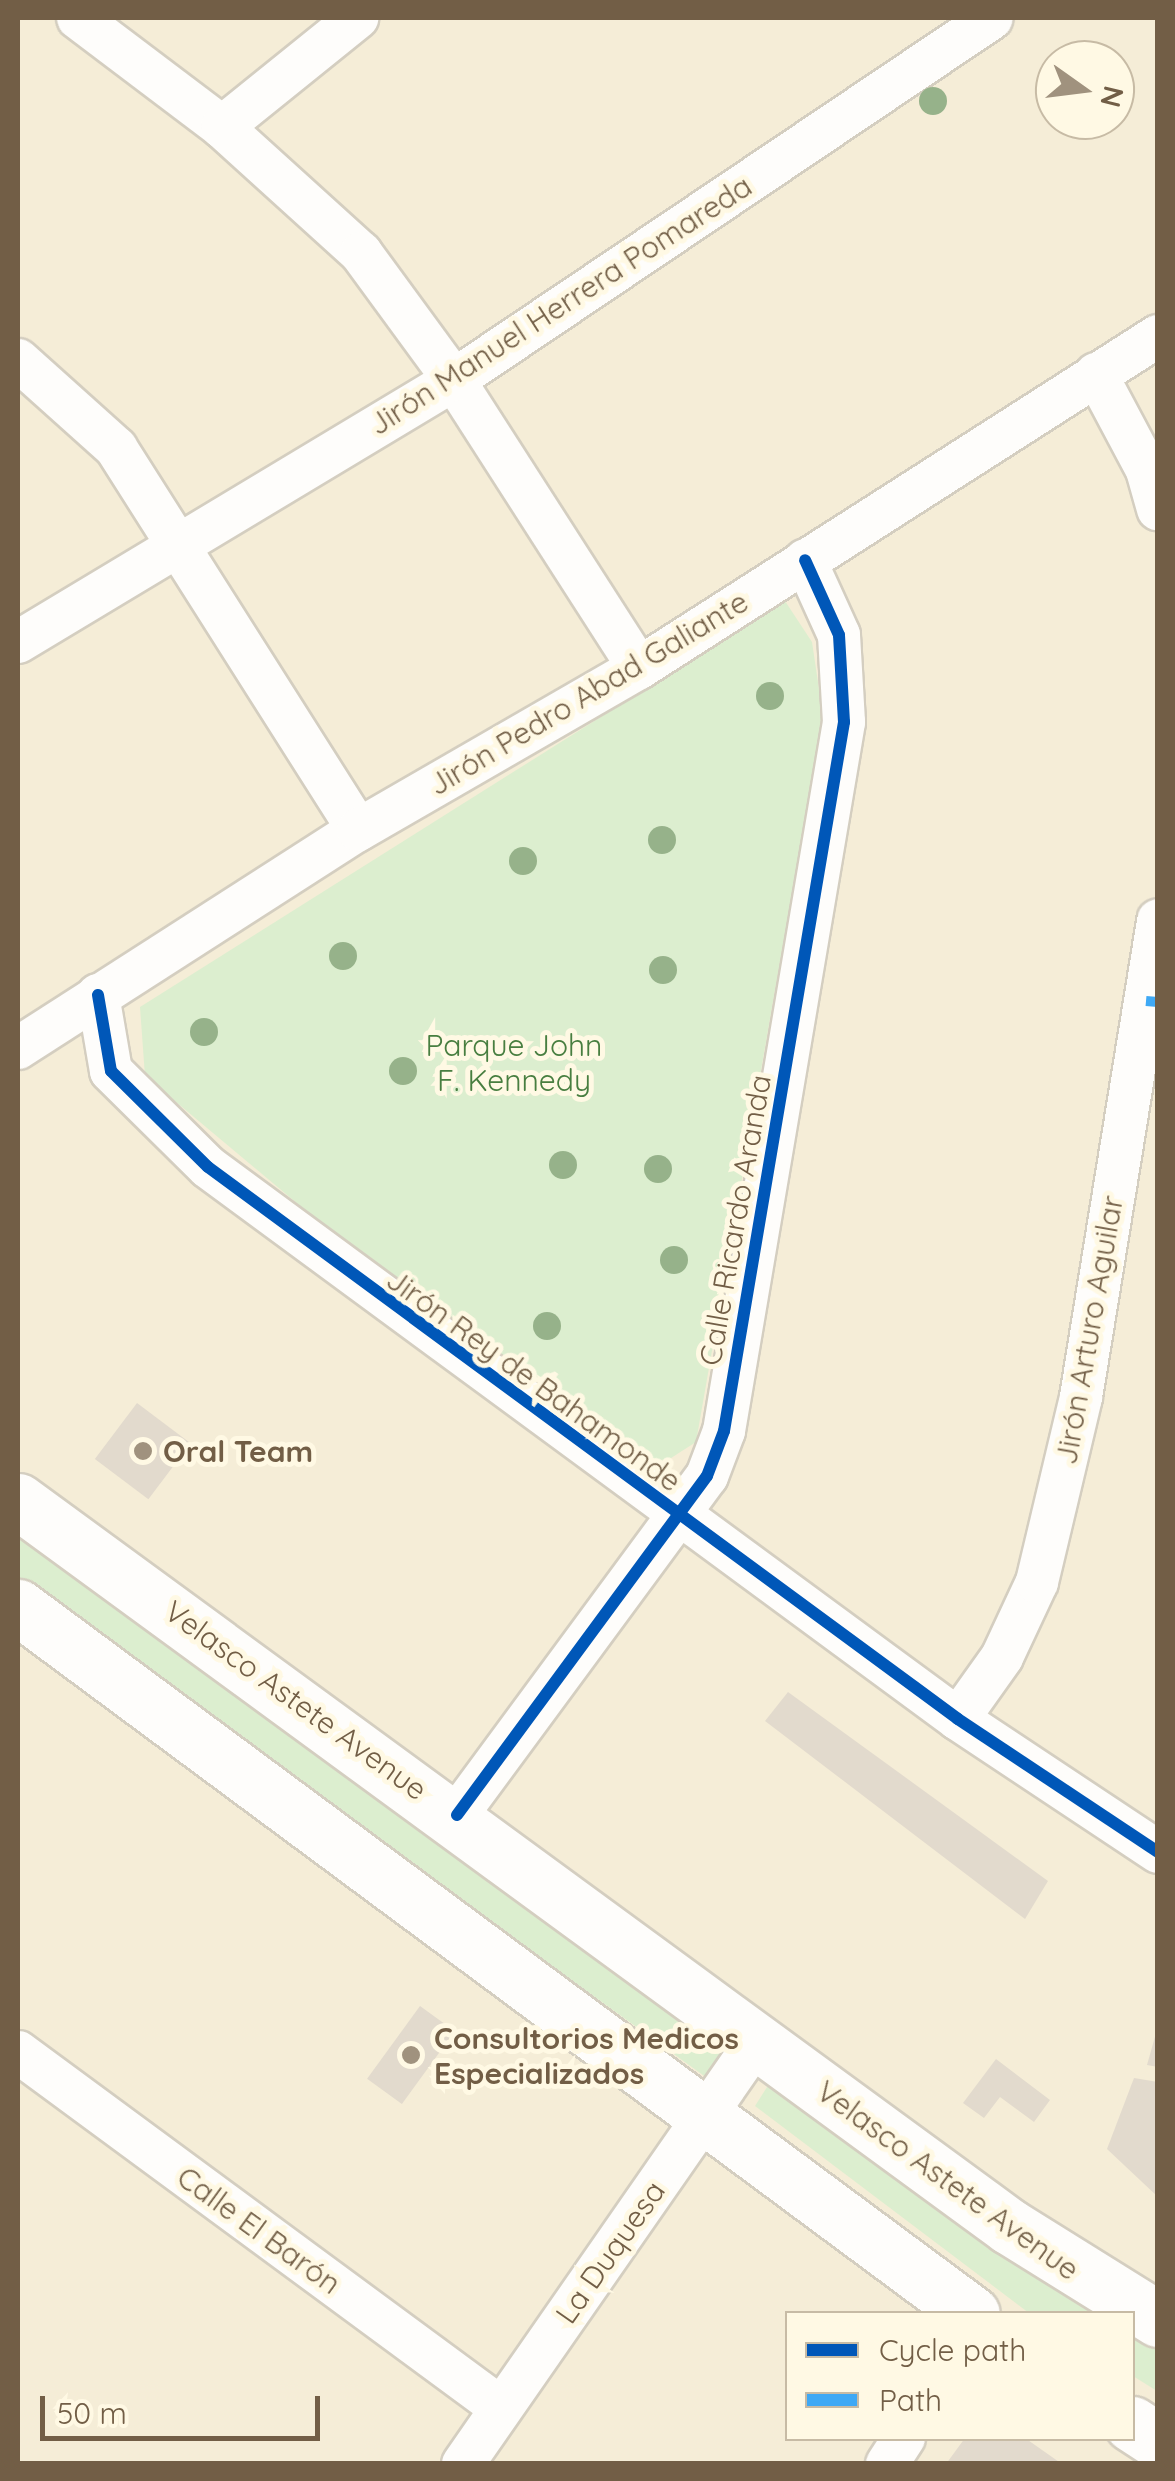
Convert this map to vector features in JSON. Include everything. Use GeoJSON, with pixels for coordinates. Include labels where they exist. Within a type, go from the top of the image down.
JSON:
{"type":"FeatureCollection","features":[{"type":"Feature","properties":{"kind":"main road","name":"Velasco Astete Avenue"},"geometry":{"type":"LineString","coordinates":[[18,1501],[457,1816],[1010,2226],[1158,2319]]}},
{"type":"Feature","properties":{"kind":"main road"},"geometry":{"type":"LineString","coordinates":[[18,1606],[968,2311]]}},
{"type":"Feature","properties":{"kind":"main road"},"geometry":{"type":"LineString","coordinates":[[1135,2426],[1158,2441]]}},
{"type":"Feature","properties":{"kind":"street"},"geometry":{"type":"LineString","coordinates":[[78,18],[222,126],[361,253],[454,380],[638,668]]}},
{"type":"Feature","properties":{"kind":"street"},"geometry":{"type":"LineString","coordinates":[[222,126],[357,18]]}},
{"type":"Feature","properties":{"kind":"street","name":"Jirón Manuel Herrera Pomareda"},"geometry":{"type":"LineString","coordinates":[[18,642],[174,542],[454,380],[992,18]]}},
{"type":"Feature","properties":{"kind":"street","name":"Jirón Pedro Abad Galiante"},"geometry":{"type":"LineString","coordinates":[[18,1048],[358,830],[638,668],[1158,336]]}},
{"type":"Feature","properties":{"kind":"street"},"geometry":{"type":"LineString","coordinates":[[18,360],[116,448],[358,830]]}},
{"type":"Feature","properties":{"kind":"street"},"geometry":{"type":"LineString","coordinates":[[1096,374],[1146,470],[1158,509]]}},
{"type":"Feature","properties":{"kind":"street","name":"Calle Ricardo Aranda"},"geometry":{"type":"LineString","coordinates":[[457,1816],[678,1516],[724,1432],[844,722],[839,636],[805,560]]}},
{"type":"Feature","properties":{"kind":"street","name":"Jirón Arturo Aguilar"},"geometry":{"type":"LineString","coordinates":[[958,1719],[1002,1656],[1037,1582],[1081,1397],[1152,1002],[1158,920]]}},
{"type":"Feature","properties":{"kind":"street","name":"Jirón Rey de Bahamonde"},"geometry":{"type":"LineString","coordinates":[[98,995],[112,1071],[208,1167],[958,1719],[1158,1852]]}},
{"type":"Feature","properties":{"kind":"street","name":"La Duquesa"},"geometry":{"type":"LineString","coordinates":[[463,2464],[758,2041]]}},
{"type":"Feature","properties":{"kind":"street","name":"Calle El Barón"},"geometry":{"type":"LineString","coordinates":[[18,2052],[501,2408]]}},
{"type":"Feature","properties":{"kind":"street"},"geometry":{"type":"LineString","coordinates":[[887,2464],[902,2441]]}},
{"type":"Feature","properties":{"kind":"shaded area"},"geometry":{"type":"Polygon","coordinates":[[[18,18],[1157,18],[1157,2463],[18,2463],[18,18]]]}},
{"type":"Feature","properties":{"kind":"green space","name":"Parque John F. Kennedy"},"geometry":{"type":"Polygon","coordinates":[[[785,601],[812,642],[823,716],[696,1442],[657,1467],[354,1251],[145,1076],[140,1007],[785,601]]]}},
{"type":"Feature","properties":{"kind":"green space"},"geometry":{"type":"Polygon","coordinates":[[[18,1528],[730,2053],[707,2078],[18,1580],[18,1528]]]}},
{"type":"Feature","properties":{"kind":"green space"},"geometry":{"type":"Polygon","coordinates":[[[774,2076],[1105,2311],[1026,2311],[755,2106],[774,2076]]]}},
{"type":"Feature","properties":{"kind":"green space"},"geometry":{"type":"Polygon","coordinates":[[[1135,2330],[1157,2342],[1157,2391],[1135,2377],[1135,2330]]]}},
{"type":"Feature","properties":{"kind":"building","name":"Oral Team"},"geometry":{"type":"Polygon","coordinates":[[[137,1403],[191,1443],[148,1499],[95,1459],[137,1403]]]}},
{"type":"Feature","properties":{"kind":"building"},"geometry":{"type":"Polygon","coordinates":[[[788,1692],[1048,1881],[1025,1919],[765,1721],[788,1692]]]}},
{"type":"Feature","properties":{"kind":"building","name":"Consultorios Medicos Especializados"},"geometry":{"type":"Polygon","coordinates":[[[420,2006],[455,2031],[402,2104],[367,2079],[420,2006]]]}},
{"type":"Feature","properties":{"kind":"building"},"geometry":{"type":"Polygon","coordinates":[[[1158,2026],[1158,2067],[1147,2065],[1158,2026]]]}},
{"type":"Feature","properties":{"kind":"building"},"geometry":{"type":"Polygon","coordinates":[[[996,2059],[1050,2100],[1034,2122],[1000,2097],[984,2118],[963,2103],[996,2059]]]}},
{"type":"Feature","properties":{"kind":"building"},"geometry":{"type":"Polygon","coordinates":[[[1134,2078],[1158,2082],[1158,2197],[1107,2149],[1134,2078]]]}},
{"type":"Feature","properties":{"kind":"building"},"geometry":{"type":"Polygon","coordinates":[[[963,2441],[1029,2441],[1062,2464],[946,2464],[963,2441]]]}},
{"type":"Feature","properties":{"kind":"marked path"},"geometry":{"type":"LineString","coordinates":[[1146,1001],[1158,1002]]}},
{"type":"Feature","properties":{"kind":"cycle path"},"geometry":{"type":"LineString","coordinates":[[457,1815],[707,1476],[724,1431],[844,722],[839,635],[805,560]]}},
{"type":"Feature","properties":{"kind":"cycle path"},"geometry":{"type":"LineString","coordinates":[[98,995],[111,1071],[208,1167],[958,1719],[1158,1852]]}},
{"type":"Feature","properties":{"kind":"place","name":"Oral Team"},"geometry":{"type":"Point","coordinates":[143,1451]}},
{"type":"Feature","properties":{"kind":"place","name":"Consultorios Medicos Especializados"},"geometry":{"type":"Point","coordinates":[411,2055]}}]}
